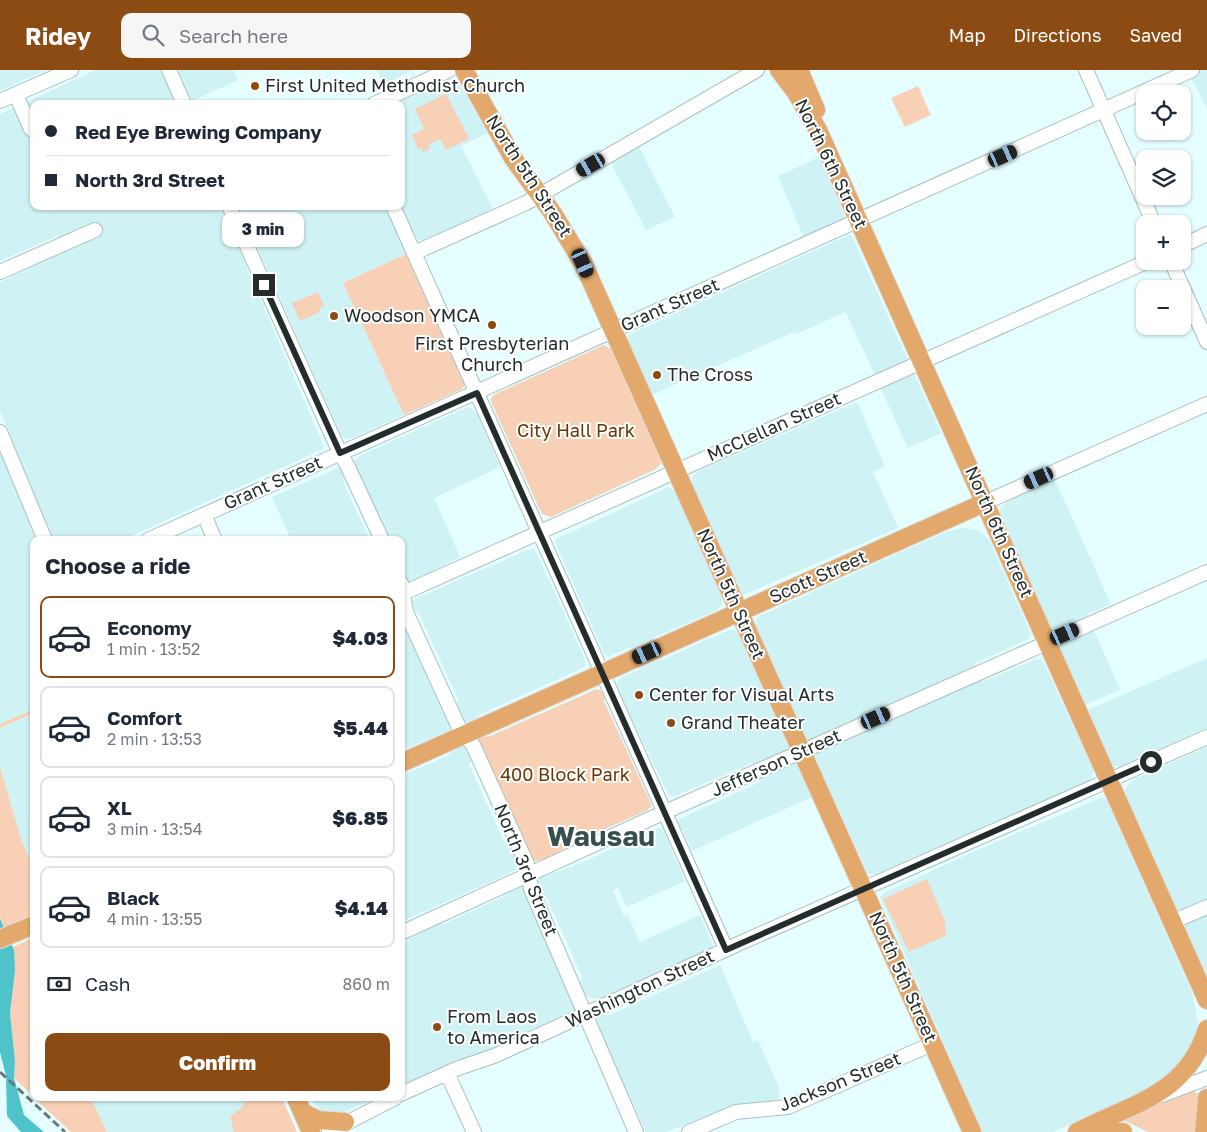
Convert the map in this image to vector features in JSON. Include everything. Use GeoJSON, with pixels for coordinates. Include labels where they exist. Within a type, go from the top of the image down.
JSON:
{"type":"FeatureCollection","features":[{"type":"Feature","properties":{"kind":"main road","name":"North 5th Street"},"geometry":{"type":"LineString","coordinates":[[464,70],[513,158],[576,250],[614,330],[972,1132]]}},
{"type":"Feature","properties":{"kind":"main road","name":"North 6th Street"},"geometry":{"type":"LineString","coordinates":[[779,70],[795,91],[818,130],[986,502],[1207,1000]]}},
{"type":"Feature","properties":{"kind":"main road"},"geometry":{"type":"LineString","coordinates":[[799,70],[816,107],[818,130]]}},
{"type":"Feature","properties":{"kind":"main road","name":"Scott Street"},"geometry":{"type":"LineString","coordinates":[[405,761],[986,502]]}},
{"type":"Feature","properties":{"kind":"main road"},"geometry":{"type":"LineString","coordinates":[[0,940],[30,927]]}},
{"type":"Feature","properties":{"kind":"main road"},"geometry":{"type":"LineString","coordinates":[[1077,1132],[1146,1100],[1187,1069],[1197,1054],[1207,1029]]}},
{"type":"Feature","properties":{"kind":"main road"},"geometry":{"type":"LineString","coordinates":[[1204,1132],[1207,1098]]}},
{"type":"Feature","properties":{"kind":"main road"},"geometry":{"type":"LineString","coordinates":[[299,1105],[318,1120],[345,1122]]}},
{"type":"Feature","properties":{"kind":"main road"},"geometry":{"type":"LineString","coordinates":[[299,1105],[311,1132]]}},
{"type":"Feature","properties":{"kind":"main road"},"geometry":{"type":"LineString","coordinates":[[1099,1132],[1123,1132]]}},
{"type":"Feature","properties":{"kind":"street"},"geometry":{"type":"LineString","coordinates":[[0,102],[72,70]]}},
{"type":"Feature","properties":{"kind":"street"},"geometry":{"type":"LineString","coordinates":[[169,70],[182,100]]}},
{"type":"Feature","properties":{"kind":"street"},"geometry":{"type":"LineString","coordinates":[[410,88],[430,70]]}},
{"type":"Feature","properties":{"kind":"street"},"geometry":{"type":"LineString","coordinates":[[383,100],[449,70]]}},
{"type":"Feature","properties":{"kind":"street"},"geometry":{"type":"LineString","coordinates":[[414,253],[539,195],[757,70]]}},
{"type":"Feature","properties":{"kind":"street"},"geometry":{"type":"LineString","coordinates":[[1086,70],[1150,215]]}},
{"type":"Feature","properties":{"kind":"street","name":"Grant Street"},"geometry":{"type":"LineString","coordinates":[[157,536],[1192,70]]}},
{"type":"Feature","properties":{"kind":"street"},"geometry":{"type":"LineString","coordinates":[[16,94],[30,127]]}},
{"type":"Feature","properties":{"kind":"street"},"geometry":{"type":"LineString","coordinates":[[231,210],[340,453],[380,536]]}},
{"type":"Feature","properties":{"kind":"street"},"geometry":{"type":"LineString","coordinates":[[395,210],[726,950]]}},
{"type":"Feature","properties":{"kind":"street"},"geometry":{"type":"LineString","coordinates":[[0,272],[95,230]]}},
{"type":"Feature","properties":{"kind":"street"},"geometry":{"type":"LineString","coordinates":[[1191,242],[1207,234]]}},
{"type":"Feature","properties":{"kind":"street","name":"McClellan Street"},"geometry":{"type":"LineString","coordinates":[[405,589],[540,532],[1136,266]]}},
{"type":"Feature","properties":{"kind":"street"},"geometry":{"type":"LineString","coordinates":[[1175,270],[1207,342]]}},
{"type":"Feature","properties":{"kind":"street","name":"Scott Street"},"geometry":{"type":"LineString","coordinates":[[986,502],[1207,404]]}},
{"type":"Feature","properties":{"kind":"street"},"geometry":{"type":"LineString","coordinates":[[0,432],[43,536]]}},
{"type":"Feature","properties":{"kind":"street"},"geometry":{"type":"LineString","coordinates":[[204,515],[213,536]]}},
{"type":"Feature","properties":{"kind":"street","name":"Jefferson Street"},"geometry":{"type":"LineString","coordinates":[[405,931],[665,812],[1207,572]]}},
{"type":"Feature","properties":{"kind":"street","name":"North 3rd Street"},"geometry":{"type":"LineString","coordinates":[[405,606],[463,735],[473,745],[530,873],[531,889],[587,1014],[590,1028],[636,1132]]}},
{"type":"Feature","properties":{"kind":"street","name":"Washington Street"},"geometry":{"type":"LineString","coordinates":[[407,1092],[447,1073],[494,1056],[726,950],[1207,737]]}},
{"type":"Feature","properties":{"kind":"street"},"geometry":{"type":"LineString","coordinates":[[1172,922],[1207,907]]}},
{"type":"Feature","properties":{"kind":"street","name":"Jackson Street"},"geometry":{"type":"LineString","coordinates":[[689,1132],[736,1112],[774,1110],[794,1105],[932,1044]]}},
{"type":"Feature","properties":{"kind":"street"},"geometry":{"type":"LineString","coordinates":[[447,1073],[474,1132]]}},
{"type":"Feature","properties":{"kind":"street"},"geometry":{"type":"LineString","coordinates":[[1146,1100],[1207,1078]]}},
{"type":"Feature","properties":{"kind":"street"},"geometry":{"type":"LineString","coordinates":[[329,1132],[345,1122],[389,1101]]}},
{"type":"Feature","properties":{"kind":"shaded area"},"geometry":{"type":"Polygon","coordinates":[[[0,70],[46,70],[0,91],[0,70]]]}},
{"type":"Feature","properties":{"kind":"shaded area"},"geometry":{"type":"Polygon","coordinates":[[[96,70],[160,70],[173,100],[31,100],[96,70]]]}},
{"type":"Feature","properties":{"kind":"shaded area"},"geometry":{"type":"Polygon","coordinates":[[[178,70],[233,70],[238,80],[192,100],[178,70]]]}},
{"type":"Feature","properties":{"kind":"shaded area"},"geometry":{"type":"Polygon","coordinates":[[[377,70],[412,70],[384,85],[377,70]]]}},
{"type":"Feature","properties":{"kind":"shaded area"},"geometry":{"type":"Polygon","coordinates":[[[1187,70],[1207,70],[1207,108],[1187,70]]]}},
{"type":"Feature","properties":{"kind":"shaded area"},"geometry":{"type":"Polygon","coordinates":[[[456,78],[488,133],[461,146],[493,209],[426,240],[418,240],[414,236],[403,210],[405,210],[405,100],[403,100],[448,79],[456,78]]]}},
{"type":"Feature","properties":{"kind":"shaded area"},"geometry":{"type":"Polygon","coordinates":[[[30,100],[30,210],[222,210],[234,239],[244,252],[244,261],[324,447],[319,451],[131,536],[51,536],[0,411],[0,282],[64,252],[57,236],[0,261],[0,114],[30,100]]]}},
{"type":"Feature","properties":{"kind":"shaded area"},"geometry":{"type":"Polygon","coordinates":[[[639,147],[675,217],[646,230],[611,163],[639,147]]]}},
{"type":"Feature","properties":{"kind":"shaded area"},"geometry":{"type":"Polygon","coordinates":[[[820,157],[845,217],[804,238],[778,176],[820,157]]]}},
{"type":"Feature","properties":{"kind":"shaded area","name":"Woodson YMCA"},"geometry":{"type":"Polygon","coordinates":[[[241,210],[387,210],[406,254],[343,283],[404,415],[350,439],[342,437],[241,210]]]}},
{"type":"Feature","properties":{"kind":"shaded area"},"geometry":{"type":"Polygon","coordinates":[[[851,234],[941,433],[908,448],[846,312],[796,334],[794,332],[651,395],[627,341],[628,335],[851,234]]]}},
{"type":"Feature","properties":{"kind":"shaded area"},"geometry":{"type":"Polygon","coordinates":[[[857,402],[885,466],[873,472],[898,528],[743,595],[693,489],[692,477],[699,471],[857,402]]]}},
{"type":"Feature","properties":{"kind":"shaded area"},"geometry":{"type":"Polygon","coordinates":[[[468,407],[477,413],[500,467],[434,498],[460,557],[415,580],[408,581],[405,577],[405,536],[385,536],[353,462],[361,455],[468,407]]]}},
{"type":"Feature","properties":{"kind":"shaded area"},"geometry":{"type":"Polygon","coordinates":[[[0,454],[6,461],[35,536],[30,536],[30,711],[0,724],[0,454]]]}},
{"type":"Feature","properties":{"kind":"shaded area"},"geometry":{"type":"Polygon","coordinates":[[[340,467],[346,474],[343,482],[368,536],[289,536],[272,497],[340,467]]]}},
{"type":"Feature","properties":{"kind":"shaded area"},"geometry":{"type":"Polygon","coordinates":[[[1055,480],[1111,604],[1087,614],[1120,690],[1085,705],[999,510],[1006,502],[1055,480]]]}},
{"type":"Feature","properties":{"kind":"shaded area"},"geometry":{"type":"Polygon","coordinates":[[[669,487],[677,494],[722,598],[722,605],[715,611],[608,657],[604,653],[554,540],[669,487]]]}},
{"type":"Feature","properties":{"kind":"shaded area"},"geometry":{"type":"Polygon","coordinates":[[[961,528],[979,530],[989,540],[1031,634],[1030,638],[974,664],[982,682],[1036,659],[1042,659],[1093,769],[1093,775],[1089,781],[1038,804],[876,874],[868,874],[756,628],[756,620],[759,616],[946,532],[961,528]]]}},
{"type":"Feature","properties":{"kind":"shaded area"},"geometry":{"type":"Polygon","coordinates":[[[530,549],[534,549],[538,556],[585,659],[585,667],[479,715],[471,722],[463,722],[455,710],[458,699],[418,612],[411,609],[410,601],[530,549]]]}},
{"type":"Feature","properties":{"kind":"shaded area"},"geometry":{"type":"Polygon","coordinates":[[[405,622],[453,729],[449,733],[445,732],[405,749],[405,622]]]}},
{"type":"Feature","properties":{"kind":"shaded area"},"geometry":{"type":"Polygon","coordinates":[[[729,630],[735,630],[738,634],[812,797],[692,851],[683,830],[679,829],[678,820],[760,782],[752,763],[675,796],[669,796],[616,686],[620,678],[729,630]]]}},
{"type":"Feature","properties":{"kind":"shaded area"},"geometry":{"type":"Polygon","coordinates":[[[1207,658],[1207,728],[1120,766],[1113,766],[1088,710],[1207,658]]]}},
{"type":"Feature","properties":{"kind":"shaded area"},"geometry":{"type":"Polygon","coordinates":[[[30,715],[30,860],[22,842],[0,767],[0,728],[30,715]]]}},
{"type":"Feature","properties":{"kind":"shaded area"},"geometry":{"type":"Polygon","coordinates":[[[460,745],[468,747],[473,760],[469,764],[505,844],[515,849],[521,868],[405,920],[405,774],[449,755],[460,745]]]}},
{"type":"Feature","properties":{"kind":"shaded area"},"geometry":{"type":"Polygon","coordinates":[[[1207,747],[1207,977],[1125,789],[1133,780],[1207,747]]]}},
{"type":"Feature","properties":{"kind":"shaded area"},"geometry":{"type":"Polygon","coordinates":[[[1103,797],[1107,801],[1193,995],[1198,1021],[1193,1050],[1157,1086],[1053,1132],[982,1132],[880,897],[886,892],[977,850],[1103,797]]]}},
{"type":"Feature","properties":{"kind":"shaded area"},"geometry":{"type":"Polygon","coordinates":[[[658,828],[663,829],[685,881],[627,907],[618,888],[613,891],[624,916],[627,914],[640,942],[700,915],[713,946],[709,950],[602,998],[592,999],[583,993],[579,985],[582,977],[546,896],[538,894],[536,879],[574,866],[658,828]]]}},
{"type":"Feature","properties":{"kind":"shaded area"},"geometry":{"type":"Polygon","coordinates":[[[520,885],[525,887],[576,1009],[482,1053],[405,1083],[405,942],[439,923],[444,924],[501,898],[520,885]]]}},
{"type":"Feature","properties":{"kind":"shaded area"},"geometry":{"type":"Polygon","coordinates":[[[720,965],[753,1042],[758,1040],[778,1085],[780,1097],[769,1104],[732,1106],[666,1132],[646,1132],[600,1032],[595,1028],[595,1020],[601,1015],[610,1015],[720,965]]]}},
{"type":"Feature","properties":{"kind":"shaded area"},"geometry":{"type":"Polygon","coordinates":[[[92,1101],[246,1101],[242,1109],[230,1116],[234,1132],[107,1132],[92,1101]]]}},
{"type":"Feature","properties":{"kind":"shaded area"},"geometry":{"type":"Polygon","coordinates":[[[312,1101],[369,1101],[337,1115],[322,1112],[312,1101]]]}},
{"type":"Feature","properties":{"kind":"green space"},"geometry":{"type":"Polygon","coordinates":[[[918,86],[931,115],[905,127],[891,98],[918,86]]]}},
{"type":"Feature","properties":{"kind":"green space"},"geometry":{"type":"Polygon","coordinates":[[[446,94],[469,139],[446,150],[440,139],[428,145],[430,149],[423,152],[421,148],[418,149],[412,135],[424,129],[415,109],[446,94]]]}},
{"type":"Feature","properties":{"kind":"green space"},"geometry":{"type":"Polygon","coordinates":[[[406,254],[465,385],[462,389],[404,415],[343,283],[406,254]]]}},
{"type":"Feature","properties":{"kind":"green space"},"geometry":{"type":"Polygon","coordinates":[[[318,292],[324,306],[319,308],[320,312],[300,321],[292,303],[318,292]]]}},
{"type":"Feature","properties":{"kind":"green space","name":"City Hall Park"},"geometry":{"type":"Polygon","coordinates":[[[604,345],[612,350],[659,455],[661,464],[654,470],[551,517],[542,514],[491,398],[495,394],[604,345]]]}},
{"type":"Feature","properties":{"kind":"green space","name":"400 Block Park"},"geometry":{"type":"Polygon","coordinates":[[[597,689],[603,692],[605,696],[604,701],[652,806],[646,811],[573,843],[547,859],[535,861],[531,858],[477,741],[480,737],[490,736],[597,689]]]}},
{"type":"Feature","properties":{"kind":"green space"},"geometry":{"type":"Polygon","coordinates":[[[30,711],[30,715],[0,728],[0,724],[30,711]]]}},
{"type":"Feature","properties":{"kind":"green space"},"geometry":{"type":"Polygon","coordinates":[[[0,767],[22,842],[30,860],[30,917],[4,928],[0,919],[0,767]]]}},
{"type":"Feature","properties":{"kind":"green space"},"geometry":{"type":"Polygon","coordinates":[[[927,879],[945,921],[946,936],[909,952],[883,899],[927,879]]]}},
{"type":"Feature","properties":{"kind":"green space"},"geometry":{"type":"Polygon","coordinates":[[[30,939],[30,1093],[14,1078],[15,1061],[10,1013],[13,947],[30,939]]]}},
{"type":"Feature","properties":{"kind":"green space"},"geometry":{"type":"Polygon","coordinates":[[[1188,1089],[1198,1093],[1195,1132],[1148,1132],[1125,1121],[1127,1116],[1188,1089]]]}},
{"type":"Feature","properties":{"kind":"green space"},"geometry":{"type":"Polygon","coordinates":[[[37,1101],[92,1101],[107,1132],[71,1132],[37,1101]]]}},
{"type":"Feature","properties":{"kind":"green space"},"geometry":{"type":"Polygon","coordinates":[[[245,1101],[283,1101],[297,1132],[234,1132],[230,1116],[241,1109],[245,1101]]]}},
{"type":"Feature","properties":{"kind":"water"},"geometry":{"type":"Polygon","coordinates":[[[0,919],[14,950],[15,970],[10,1013],[15,1061],[14,1078],[24,1115],[44,1132],[21,1132],[7,1116],[6,1076],[0,1052],[0,919]]]}},
{"type":"Feature","properties":{"kind":"railway"},"geometry":{"type":"LineString","coordinates":[[0,1072],[30,1100]]}},
{"type":"Feature","properties":{"kind":"railway"},"geometry":{"type":"LineString","coordinates":[[31,1101],[65,1132]]}},
{"type":"Feature","properties":{"kind":"place","name":"First United Methodist Church"},"geometry":{"type":"Point","coordinates":[255,86]}},
{"type":"Feature","properties":{"kind":"place","name":"Woodson YMCA"},"geometry":{"type":"Point","coordinates":[334,316]}},
{"type":"Feature","properties":{"kind":"place","name":"First Presbyterian Church"},"geometry":{"type":"Point","coordinates":[492,325]}},
{"type":"Feature","properties":{"kind":"place","name":"The Cross"},"geometry":{"type":"Point","coordinates":[657,375]}},
{"type":"Feature","properties":{"kind":"place","name":"Center for Visual Arts"},"geometry":{"type":"Point","coordinates":[639,695]}},
{"type":"Feature","properties":{"kind":"place","name":"Grand Theater"},"geometry":{"type":"Point","coordinates":[671,723]}},
{"type":"Feature","properties":{"kind":"place","name":"From Laos to America"},"geometry":{"type":"Point","coordinates":[437,1027]}},
{"type":"Feature","properties":{"kind":"district","name":"Wausau"},"geometry":{"type":"Point","coordinates":[601,836]}},
{"type":"Feature","properties":{"kind":"route"},"geometry":{"type":"LineString","coordinates":[[264,285],[340,453],[477,393],[726,950],[1151,762]]}}]}
